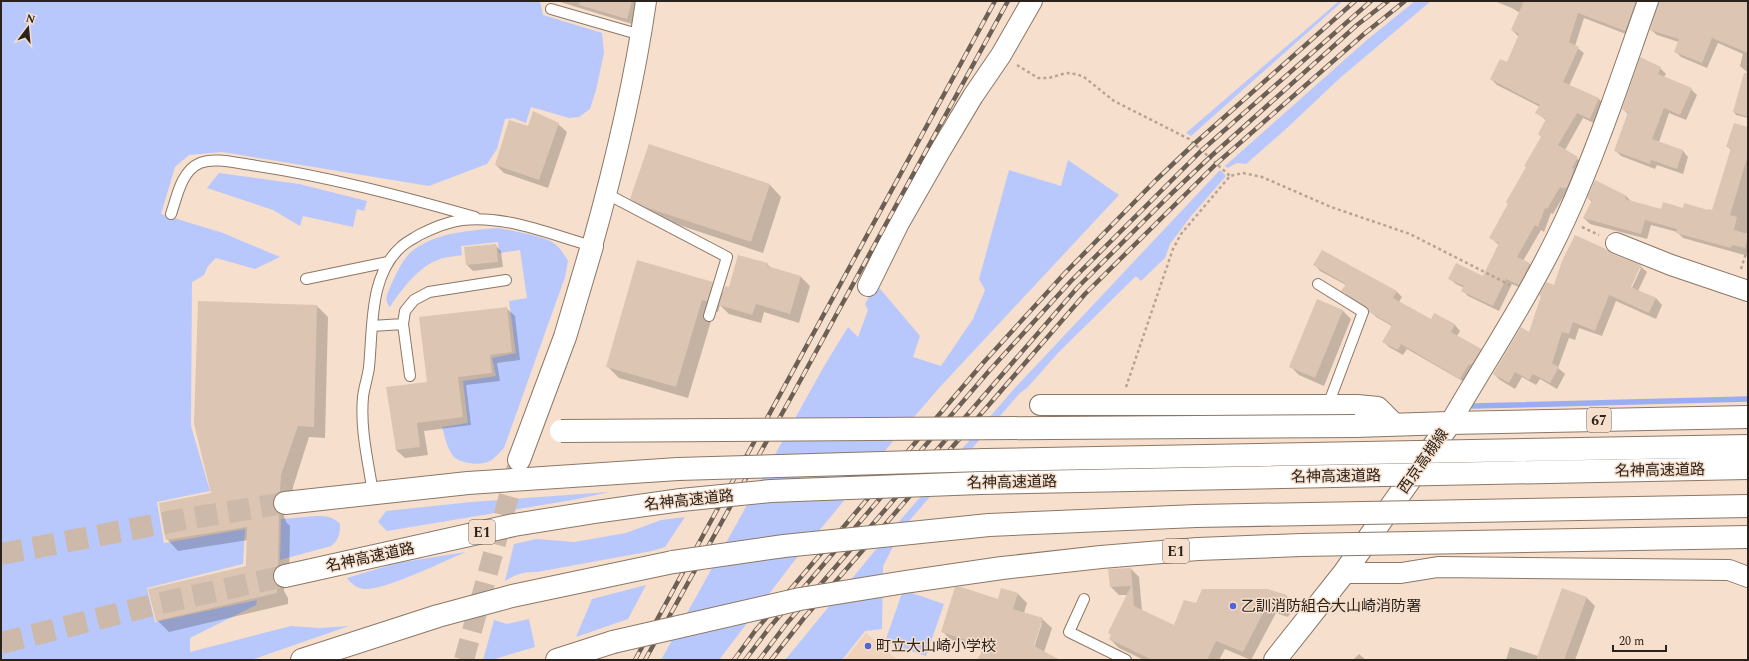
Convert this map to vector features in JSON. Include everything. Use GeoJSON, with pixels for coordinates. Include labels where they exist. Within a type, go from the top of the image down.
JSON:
{"type":"FeatureCollection","features":[{"type":"Feature","properties":{"kind":"main road"},"geometry":{"type":"LineString","coordinates":[[519,460],[565,337],[592,246]]}},
{"type":"Feature","properties":{"kind":"main road","name":"西京高槻線"},"geometry":{"type":"LineString","coordinates":[[1275,660],[1344,573],[1450,423],[1748,417]]}},
{"type":"Feature","properties":{"kind":"main road"},"geometry":{"type":"LineString","coordinates":[[530,431],[1355,426],[1450,423]]}},
{"type":"Feature","properties":{"kind":"main road","name":"名神高速道路"},"geometry":{"type":"LineString","coordinates":[[285,503],[468,483],[678,469],[938,461],[1748,446]]}},
{"type":"Feature","properties":{"kind":"main road","name":"名神高速道路"},"geometry":{"type":"LineString","coordinates":[[285,576],[514,525],[681,500],[771,491],[972,483],[1748,468]]}},
{"type":"Feature","properties":{"kind":"main road","name":"E1"},"geometry":{"type":"LineString","coordinates":[[302,660],[438,616],[512,596],[673,562],[799,544],[989,525],[1196,516],[1748,506]]}},
{"type":"Feature","properties":{"kind":"main road","name":"E1"},"geometry":{"type":"LineString","coordinates":[[557,660],[613,642],[800,599],[1002,568],[1108,556],[1198,549],[1293,545],[1748,536]]}},
{"type":"Feature","properties":{"kind":"street"},"geometry":{"type":"LineString","coordinates":[[592,246],[625,120],[646,1]]}},
{"type":"Feature","properties":{"kind":"street"},"geometry":{"type":"LineString","coordinates":[[868,286],[899,223],[939,153],[973,96],[1001,55],[1032,1]]}},
{"type":"Feature","properties":{"kind":"street"},"geometry":{"type":"LineString","coordinates":[[1450,423],[1527,294],[1565,220],[1593,156],[1648,1]]}},
{"type":"Feature","properties":{"kind":"street"},"geometry":{"type":"LineString","coordinates":[[1616,243],[1671,265],[1741,289]]}},
{"type":"Feature","properties":{"kind":"street"},"geometry":{"type":"LineString","coordinates":[[1040,405],[1357,405],[1378,407],[1396,425]]}},
{"type":"Feature","properties":{"kind":"street"},"geometry":{"type":"LineString","coordinates":[[1344,573],[1401,573],[1438,567],[1477,567],[1729,570],[1748,577]]}},
{"type":"Feature","properties":{"kind":"lane"},"geometry":{"type":"LineString","coordinates":[[551,9],[641,35]]}},
{"type":"Feature","properties":{"kind":"lane"},"geometry":{"type":"LineString","coordinates":[[171,214],[187,172],[199,163],[214,160],[303,173],[482,219]]}},
{"type":"Feature","properties":{"kind":"lane"},"geometry":{"type":"LineString","coordinates":[[606,194],[727,257],[709,316]]}},
{"type":"Feature","properties":{"kind":"lane"},"geometry":{"type":"LineString","coordinates":[[374,493],[364,441],[363,396],[369,367],[376,295],[382,274],[388,262],[402,246],[445,222],[482,219],[501,220],[592,246]]}},
{"type":"Feature","properties":{"kind":"lane"},"geometry":{"type":"LineString","coordinates":[[306,279],[388,262]]}},
{"type":"Feature","properties":{"kind":"lane"},"geometry":{"type":"LineString","coordinates":[[410,376],[403,324],[405,311],[414,300],[429,292],[506,280]]}},
{"type":"Feature","properties":{"kind":"lane"},"geometry":{"type":"LineString","coordinates":[[1318,284],[1363,312],[1328,405]]}},
{"type":"Feature","properties":{"kind":"lane"},"geometry":{"type":"LineString","coordinates":[[372,326],[403,324]]}},
{"type":"Feature","properties":{"kind":"lane"},"geometry":{"type":"LineString","coordinates":[[1084,599],[1069,632],[1126,660]]}},
{"type":"Feature","properties":{"kind":"path"},"geometry":{"type":"LineString","coordinates":[[1001,55],[1038,78],[1049,78],[1066,73],[1084,77],[1114,101],[1188,139],[1230,176]]}},
{"type":"Feature","properties":{"kind":"path"},"geometry":{"type":"LineString","coordinates":[[1120,405],[1173,250],[1181,234],[1230,176],[1243,173],[1262,177],[1331,207],[1410,234],[1527,294]]}},
{"type":"Feature","properties":{"kind":"path"},"geometry":{"type":"LineString","coordinates":[[1565,220],[1616,243]]}},
{"type":"Feature","properties":{"kind":"path"},"geometry":{"type":"LineString","coordinates":[[1741,289],[1748,247]]}},
{"type":"Feature","properties":{"kind":"shaded area"},"geometry":{"type":"Polygon","coordinates":[[[1,1],[540,1],[543,15],[602,33],[604,53],[596,90],[590,109],[579,117],[569,118],[531,107],[526,123],[513,118],[505,119],[497,149],[487,164],[429,186],[222,152],[189,155],[175,167],[161,214],[223,233],[280,257],[255,269],[216,258],[208,266],[204,275],[192,282],[191,426],[210,491],[157,502],[164,543],[245,529],[243,564],[147,588],[155,622],[257,600],[256,605],[190,638],[190,652],[291,626],[319,628],[349,626],[251,660],[1,660],[1,1]]]}},
{"type":"Feature","properties":{"kind":"shaded area"},"geometry":{"type":"Polygon","coordinates":[[[1339,1],[1343,1],[1191,136],[1186,133],[1339,1]]]}},
{"type":"Feature","properties":{"kind":"shaded area"},"geometry":{"type":"Polygon","coordinates":[[[1415,1],[1431,1],[1340,78],[1246,164],[1237,163],[1227,168],[1225,166],[1368,39],[1415,1]]]}},
{"type":"Feature","properties":{"kind":"shaded area"},"geometry":{"type":"Polygon","coordinates":[[[1068,160],[1119,195],[940,387],[888,447],[791,565],[719,660],[661,660],[823,368],[848,327],[858,337],[868,310],[865,304],[876,284],[920,336],[913,357],[941,366],[973,319],[985,290],[979,279],[1009,170],[1061,186],[1068,160]]]}},
{"type":"Feature","properties":{"kind":"shaded area"},"geometry":{"type":"Polygon","coordinates":[[[1220,170],[1226,176],[1191,216],[1170,244],[1165,258],[1141,281],[1136,276],[1058,353],[1027,388],[1020,393],[903,528],[883,566],[882,629],[865,631],[842,660],[785,660],[896,525],[1013,390],[1220,170]]]}},
{"type":"Feature","properties":{"kind":"shaded area"},"geometry":{"type":"Polygon","coordinates":[[[219,173],[299,184],[367,201],[364,211],[357,209],[353,227],[303,216],[300,226],[273,210],[207,188],[219,173]]]}},
{"type":"Feature","properties":{"kind":"shaded area"},"geometry":{"type":"Polygon","coordinates":[[[498,228],[533,235],[552,242],[563,253],[568,261],[565,277],[504,448],[490,461],[481,464],[473,464],[460,461],[454,457],[448,447],[442,427],[468,423],[463,381],[496,376],[492,358],[516,353],[509,301],[527,298],[520,250],[499,253],[498,242],[461,246],[462,255],[440,259],[425,267],[411,279],[390,307],[386,299],[397,272],[407,256],[419,246],[440,237],[452,234],[498,228]]]}},
{"type":"Feature","properties":{"kind":"shaded area"},"geometry":{"type":"Polygon","coordinates":[[[609,492],[578,499],[387,531],[378,522],[386,511],[471,502],[609,492]]]}},
{"type":"Feature","properties":{"kind":"shaded area"},"geometry":{"type":"Polygon","coordinates":[[[315,516],[332,518],[340,524],[339,534],[336,541],[331,546],[280,560],[281,519],[315,516]]]}},
{"type":"Feature","properties":{"kind":"shaded area"},"geometry":{"type":"Polygon","coordinates":[[[685,517],[665,547],[652,551],[537,572],[524,573],[505,581],[514,544],[537,539],[574,542],[626,533],[661,520],[685,517]]]}},
{"type":"Feature","properties":{"kind":"shaded area"},"geometry":{"type":"Polygon","coordinates":[[[466,552],[400,580],[373,588],[359,588],[352,584],[347,578],[397,563],[466,552]]]}},
{"type":"Feature","properties":{"kind":"shaded area"},"geometry":{"type":"Polygon","coordinates":[[[646,585],[628,619],[576,637],[592,599],[646,585]]]}},
{"type":"Feature","properties":{"kind":"shaded area"},"geometry":{"type":"Polygon","coordinates":[[[903,590],[944,604],[926,656],[885,642],[903,590]]]}},
{"type":"Feature","properties":{"kind":"shaded area"},"geometry":{"type":"Polygon","coordinates":[[[529,619],[535,647],[491,660],[483,660],[494,620],[507,624],[529,619]]]}},
{"type":"Feature","properties":{"kind":"shaded area","name":"町立大山崎小学校"},"geometry":{"type":"Polygon","coordinates":[[[866,633],[898,660],[844,660],[866,633]]]}},
{"type":"Feature","properties":{"kind":"building"},"geometry":{"type":"Polygon","coordinates":[[[580,1],[632,1],[627,19],[579,5],[580,1]]]}},
{"type":"Feature","properties":{"kind":"building"},"geometry":{"type":"Polygon","coordinates":[[[1524,1],[1636,1],[1625,31],[1578,13],[1569,42],[1579,47],[1563,82],[1599,98],[1590,119],[1577,113],[1558,145],[1578,157],[1572,168],[1574,169],[1567,188],[1565,187],[1564,189],[1560,187],[1547,209],[1545,208],[1538,227],[1535,225],[1517,257],[1530,263],[1519,285],[1506,279],[1493,306],[1461,291],[1464,286],[1448,279],[1456,263],[1483,276],[1499,243],[1489,238],[1508,204],[1506,202],[1526,167],[1524,166],[1541,137],[1538,134],[1546,119],[1535,113],[1540,105],[1490,79],[1500,59],[1507,62],[1519,34],[1511,30],[1524,1]]]}},
{"type":"Feature","properties":{"kind":"building"},"geometry":{"type":"Polygon","coordinates":[[[1659,1],[1748,1],[1748,53],[1712,38],[1702,63],[1674,52],[1679,39],[1650,30],[1659,1]]]}},
{"type":"Feature","properties":{"kind":"building"},"geometry":{"type":"Polygon","coordinates":[[[1640,57],[1661,67],[1658,74],[1692,88],[1680,115],[1664,108],[1652,139],[1683,150],[1677,169],[1651,160],[1650,164],[1614,151],[1628,112],[1622,109],[1640,57]]]}},
{"type":"Feature","properties":{"kind":"building"},"geometry":{"type":"Polygon","coordinates":[[[1744,73],[1748,74],[1748,117],[1733,112],[1744,73]]]}},
{"type":"Feature","properties":{"kind":"building"},"geometry":{"type":"Polygon","coordinates":[[[533,111],[559,123],[539,180],[495,165],[509,120],[528,126],[533,111]]]}},
{"type":"Feature","properties":{"kind":"building"},"geometry":{"type":"Polygon","coordinates":[[[1734,123],[1748,127],[1748,155],[1730,215],[1737,217],[1734,230],[1748,234],[1745,248],[1732,245],[1731,248],[1676,233],[1677,229],[1645,220],[1641,234],[1583,218],[1592,200],[1587,198],[1595,180],[1627,196],[1625,199],[1661,209],[1663,202],[1683,208],[1684,203],[1712,210],[1731,148],[1726,147],[1734,123]]]}},
{"type":"Feature","properties":{"kind":"building"},"geometry":{"type":"Polygon","coordinates":[[[649,144],[770,184],[751,242],[645,207],[630,199],[649,144]]]}},
{"type":"Feature","properties":{"kind":"building"},"geometry":{"type":"Polygon","coordinates":[[[1575,235],[1606,249],[1612,254],[1641,265],[1631,287],[1656,298],[1649,313],[1609,295],[1595,331],[1573,322],[1569,334],[1562,332],[1552,363],[1559,367],[1550,383],[1533,374],[1529,380],[1515,372],[1509,383],[1493,374],[1521,327],[1529,332],[1541,296],[1539,295],[1546,282],[1554,285],[1562,261],[1575,235]]]}},
{"type":"Feature","properties":{"kind":"building"},"geometry":{"type":"Polygon","coordinates":[[[496,244],[498,262],[466,265],[464,247],[496,244]]]}},
{"type":"Feature","properties":{"kind":"building"},"geometry":{"type":"Polygon","coordinates":[[[1322,250],[1397,291],[1393,298],[1431,319],[1434,313],[1455,324],[1451,332],[1481,349],[1473,363],[1470,365],[1469,364],[1460,379],[1401,344],[1398,350],[1382,342],[1392,325],[1369,312],[1366,306],[1341,291],[1346,284],[1313,265],[1322,250]]]}},
{"type":"Feature","properties":{"kind":"building"},"geometry":{"type":"Polygon","coordinates":[[[738,255],[768,263],[767,266],[801,276],[790,314],[756,304],[752,315],[719,305],[725,286],[729,287],[738,255]]]}},
{"type":"Feature","properties":{"kind":"building"},"geometry":{"type":"Polygon","coordinates":[[[637,260],[713,282],[707,301],[702,300],[676,387],[606,367],[637,260]]]}},
{"type":"Feature","properties":{"kind":"building"},"geometry":{"type":"Polygon","coordinates":[[[1317,299],[1343,310],[1315,378],[1289,367],[1317,299]]]}},
{"type":"Feature","properties":{"kind":"building"},"geometry":{"type":"Polygon","coordinates":[[[198,301],[317,305],[314,427],[298,426],[281,475],[280,492],[273,498],[275,510],[279,513],[278,566],[273,572],[273,578],[277,585],[277,593],[156,621],[148,589],[246,566],[247,527],[166,540],[164,533],[159,503],[211,493],[194,424],[198,301]]]}},
{"type":"Feature","properties":{"kind":"building"},"geometry":{"type":"Polygon","coordinates":[[[507,307],[512,352],[490,355],[492,373],[458,377],[463,417],[417,423],[420,447],[396,450],[386,387],[427,382],[419,317],[507,307]]]}},
{"type":"Feature","properties":{"kind":"building"},"geometry":{"type":"Polygon","coordinates":[[[1131,568],[1134,606],[1174,625],[1184,600],[1196,603],[1202,589],[1268,589],[1287,595],[1280,609],[1267,605],[1243,652],[1216,641],[1207,660],[1152,660],[1109,639],[1111,635],[1108,633],[1131,586],[1110,587],[1108,569],[1131,568]]]}},
{"type":"Feature","properties":{"kind":"building"},"geometry":{"type":"Polygon","coordinates":[[[955,587],[961,587],[998,599],[1001,588],[1018,593],[1013,609],[1043,618],[1034,646],[1060,660],[977,660],[985,646],[941,632],[955,587]]]}},
{"type":"Feature","properties":{"kind":"building"},"geometry":{"type":"Polygon","coordinates":[[[1562,588],[1587,597],[1564,660],[1536,660],[1562,588]]]}},
{"type":"Feature","properties":{"kind":"waterway"},"geometry":{"type":"LineString","coordinates":[[1473,406],[1748,399]]}},
{"type":"Feature","properties":{"kind":"tunnel"},"geometry":{"type":"LineString","coordinates":[[464,660],[517,466]]}},
{"type":"Feature","properties":{"kind":"tunnel"},"geometry":{"type":"LineString","coordinates":[[1,554],[185,519],[285,503]]}},
{"type":"Feature","properties":{"kind":"tunnel"},"geometry":{"type":"LineString","coordinates":[[1,643],[161,603],[285,576]]}},
{"type":"Feature","properties":{"kind":"railway"},"geometry":{"type":"LineString","coordinates":[[635,660],[995,1]]}},
{"type":"Feature","properties":{"kind":"railway"},"geometry":{"type":"LineString","coordinates":[[645,660],[794,392],[1008,1]]}},
{"type":"Feature","properties":{"kind":"railway"},"geometry":{"type":"LineString","coordinates":[[734,660],[755,631],[983,363],[1064,274],[1156,180],[1194,144],[1355,1]]}},
{"type":"Feature","properties":{"kind":"railway"},"geometry":{"type":"LineString","coordinates":[[745,660],[770,627],[989,371],[1071,281],[1201,151],[1371,1]]}},
{"type":"Feature","properties":{"kind":"railway"},"geometry":{"type":"LineString","coordinates":[[759,660],[787,623],[1078,287],[1209,158],[1357,25],[1388,1]]}},
{"type":"Feature","properties":{"kind":"railway"},"geometry":{"type":"LineString","coordinates":[[771,660],[804,618],[1085,294],[1216,164],[1364,34],[1405,1]]}},
{"type":"Feature","properties":{"kind":"place","name":"乙訓消防組合大山崎消防署"},"geometry":{"type":"Point","coordinates":[1233,606]}},
{"type":"Feature","properties":{"kind":"place","name":"町立大山崎小学校"},"geometry":{"type":"Point","coordinates":[868,646]}}]}
